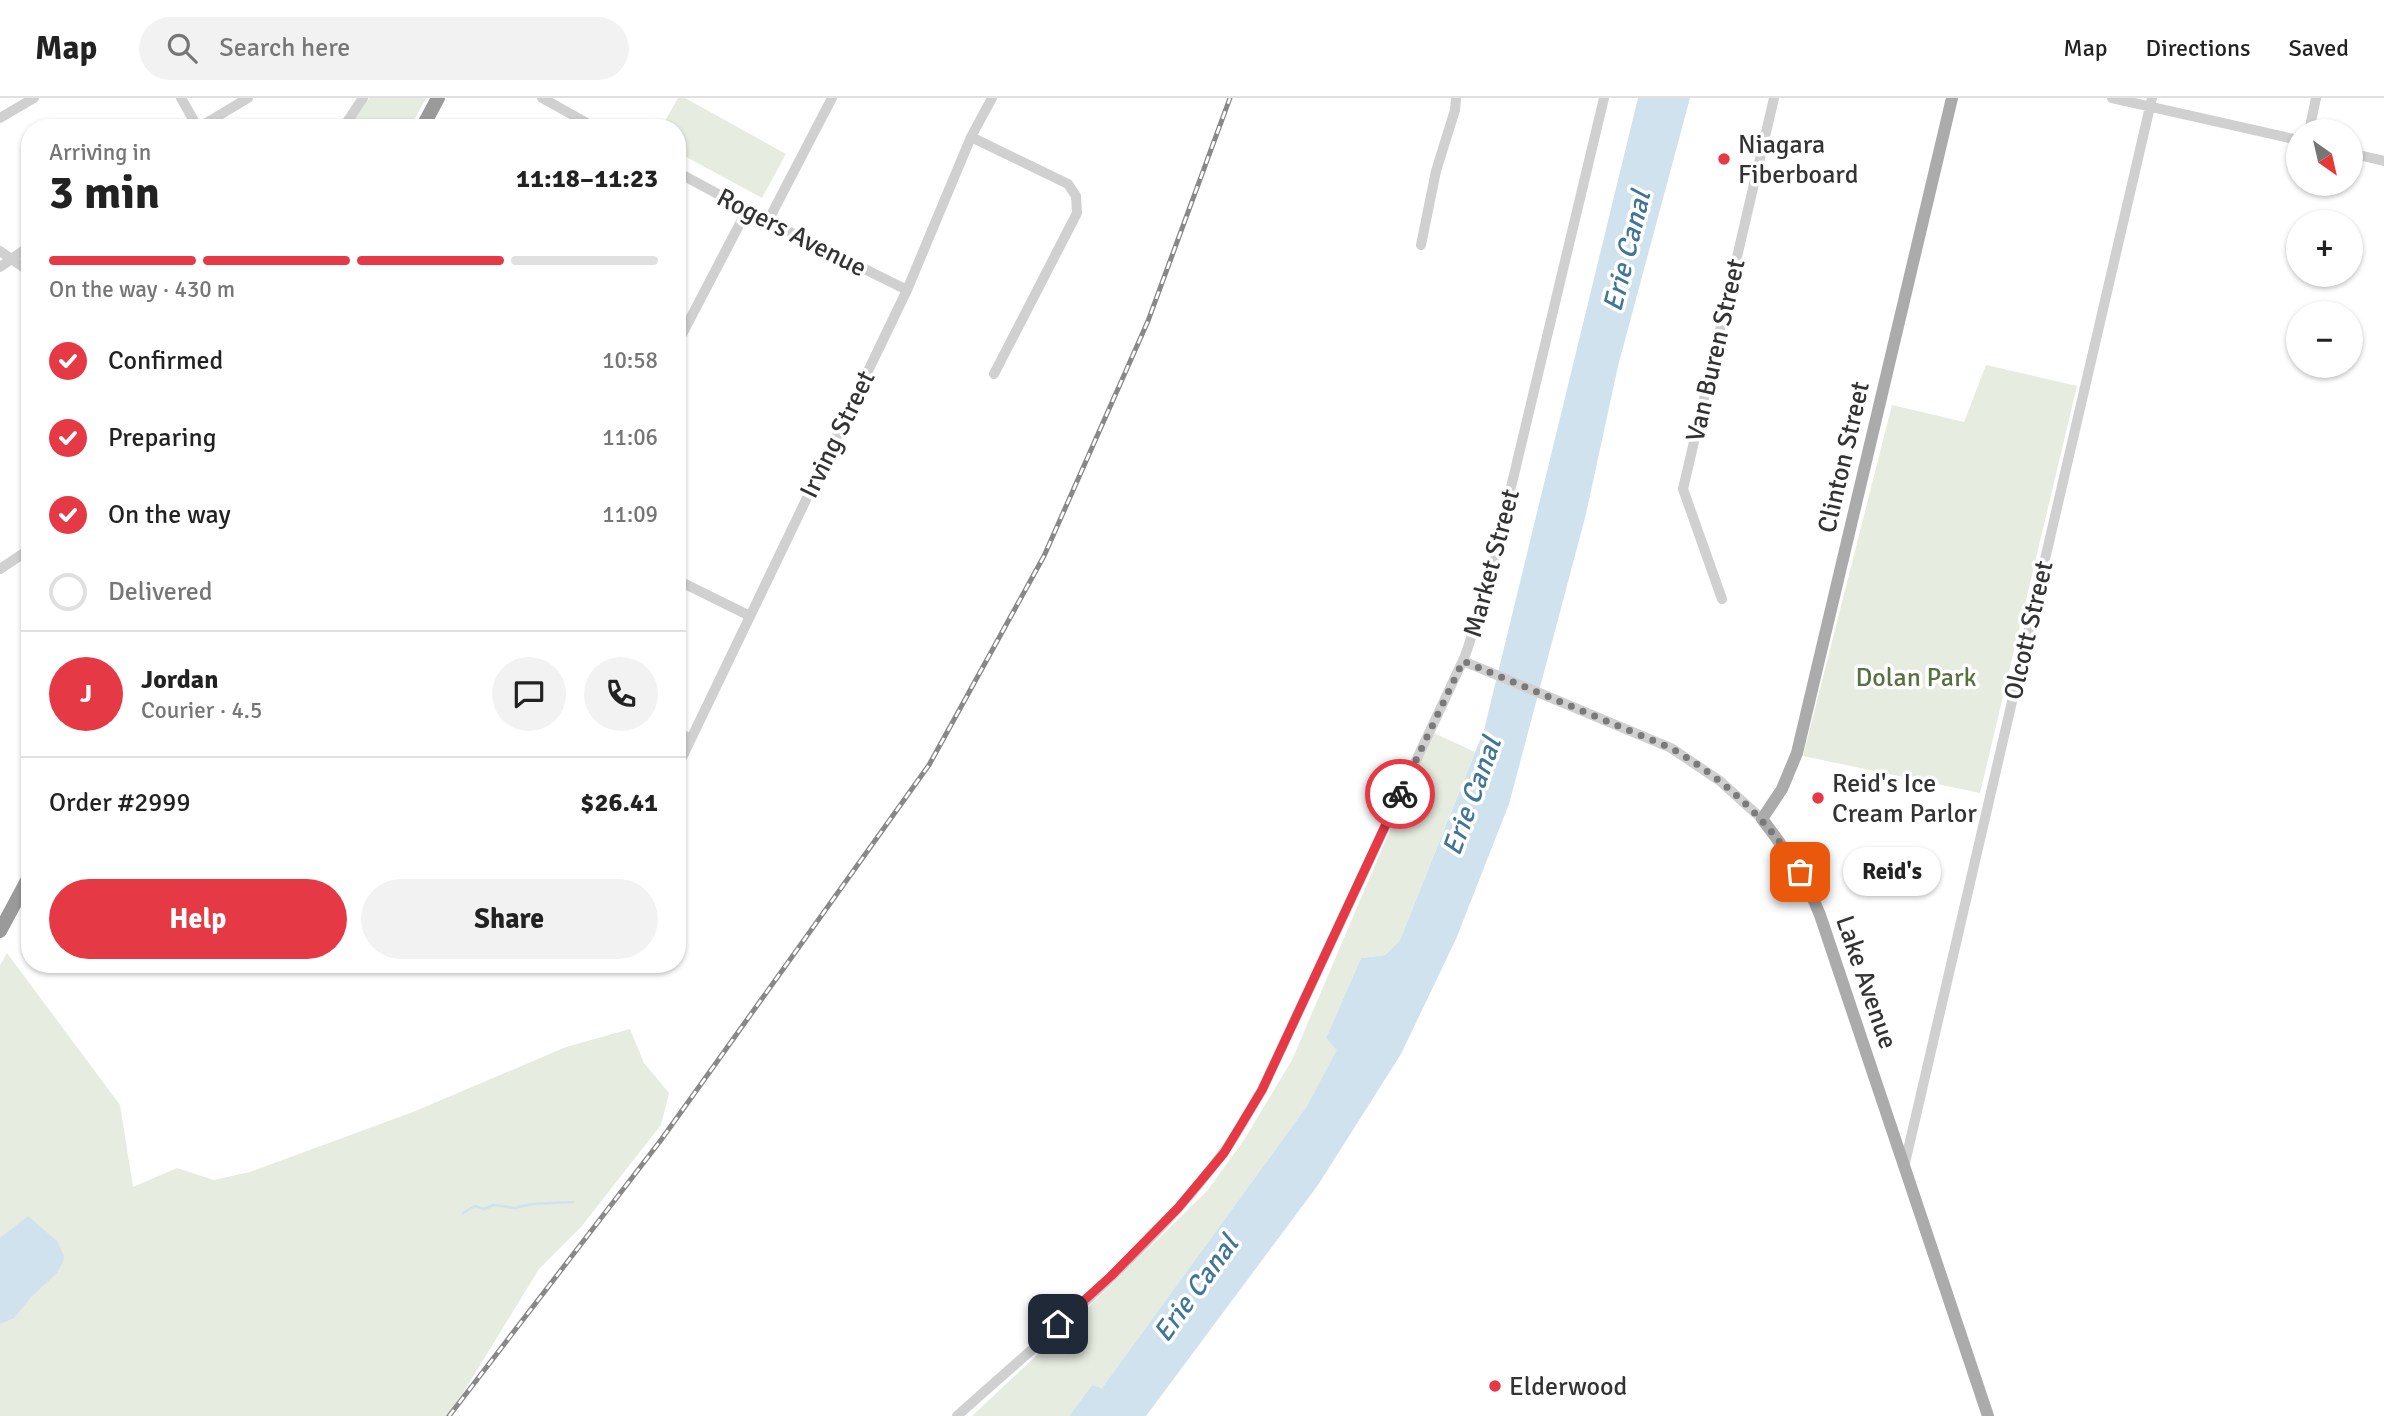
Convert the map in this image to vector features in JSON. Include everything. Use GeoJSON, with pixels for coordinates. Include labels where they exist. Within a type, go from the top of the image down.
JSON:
{"type":"FeatureCollection","features":[{"type":"Feature","properties":{"kind":"highway"},"geometry":{"type":"LineString","coordinates":[[427,119],[438,98]]}},
{"type":"Feature","properties":{"kind":"highway"},"geometry":{"type":"LineString","coordinates":[[0,931],[21,892]]}},
{"type":"Feature","properties":{"kind":"main road","name":"Clinton Street"},"geometry":{"type":"LineString","coordinates":[[1762,819],[1782,789],[1797,753],[1952,98]]}},
{"type":"Feature","properties":{"kind":"main road","name":"Lake Avenue"},"geometry":{"type":"LineString","coordinates":[[1762,819],[1790,856],[1812,895],[1905,1163],[1988,1416]]}},
{"type":"Feature","properties":{"kind":"street"},"geometry":{"type":"LineString","coordinates":[[0,118],[34,98]]}},
{"type":"Feature","properties":{"kind":"street"},"geometry":{"type":"LineString","coordinates":[[181,98],[193,119]]}},
{"type":"Feature","properties":{"kind":"street"},"geometry":{"type":"LineString","coordinates":[[213,119],[248,98]]}},
{"type":"Feature","properties":{"kind":"street"},"geometry":{"type":"LineString","coordinates":[[349,119],[363,98]]}},
{"type":"Feature","properties":{"kind":"street"},"geometry":{"type":"LineString","coordinates":[[541,98],[580,119]]}},
{"type":"Feature","properties":{"kind":"street"},"geometry":{"type":"LineString","coordinates":[[768,221],[832,98]]}},
{"type":"Feature","properties":{"kind":"street","name":"Irving Street"},"geometry":{"type":"LineString","coordinates":[[686,749],[907,290],[971,137],[992,98]]}},
{"type":"Feature","properties":{"kind":"street"},"geometry":{"type":"LineString","coordinates":[[1421,245],[1456,98]]}},
{"type":"Feature","properties":{"kind":"street","name":"Market Street"},"geometry":{"type":"LineString","coordinates":[[957,1416],[1111,1276],[1178,1208],[1224,1153],[1262,1090],[1463,661],[1485,596],[1604,98]]}},
{"type":"Feature","properties":{"kind":"street","name":"Van Buren Street"},"geometry":{"type":"LineString","coordinates":[[1722,599],[1683,489],[1774,98]]}},
{"type":"Feature","properties":{"kind":"street"},"geometry":{"type":"LineString","coordinates":[[2112,98],[2151,103],[2286,137]]}},
{"type":"Feature","properties":{"kind":"street"},"geometry":{"type":"LineString","coordinates":[[2312,119],[2316,98]]}},
{"type":"Feature","properties":{"kind":"street","name":"Olcott Street"},"geometry":{"type":"LineString","coordinates":[[1905,1163],[2151,103]]}},
{"type":"Feature","properties":{"kind":"street"},"geometry":{"type":"LineString","coordinates":[[971,137],[1068,184],[1076,196],[1077,213],[994,374]]}},
{"type":"Feature","properties":{"kind":"street"},"geometry":{"type":"LineString","coordinates":[[2363,156],[2384,161]]}},
{"type":"Feature","properties":{"kind":"street","name":"Rogers Avenue"},"geometry":{"type":"LineString","coordinates":[[686,177],[747,211],[907,290]]}},
{"type":"Feature","properties":{"kind":"street"},"geometry":{"type":"LineString","coordinates":[[686,327],[747,211]]}},
{"type":"Feature","properties":{"kind":"street"},"geometry":{"type":"LineString","coordinates":[[0,251],[21,266]]}},
{"type":"Feature","properties":{"kind":"street"},"geometry":{"type":"LineString","coordinates":[[0,267],[21,253]]}},
{"type":"Feature","properties":{"kind":"street"},"geometry":{"type":"LineString","coordinates":[[0,569],[21,555]]}},
{"type":"Feature","properties":{"kind":"street"},"geometry":{"type":"LineString","coordinates":[[686,584],[750,616]]}},
{"type":"Feature","properties":{"kind":"street","name":"Lake Avenue"},"geometry":{"type":"LineString","coordinates":[[1463,661],[1671,748],[1694,761],[1739,796],[1762,819]]}},
{"type":"Feature","properties":{"kind":"street"},"geometry":{"type":"LineString","coordinates":[[686,736],[691,739]]}},
{"type":"Feature","properties":{"kind":"green space"},"geometry":{"type":"Polygon","coordinates":[[[369,98],[426,98],[415,119],[355,119],[369,98]]]}},
{"type":"Feature","properties":{"kind":"green space"},"geometry":{"type":"Polygon","coordinates":[[[678,98],[685,98],[786,154],[762,198],[686,157],[686,119],[666,119],[678,98]]]}},
{"type":"Feature","properties":{"kind":"green space","name":"Dolan Park"},"geometry":{"type":"Polygon","coordinates":[[[1986,365],[2077,386],[1980,793],[1803,756],[1892,405],[1964,422],[1986,365]]]}},
{"type":"Feature","properties":{"kind":"green space"},"geometry":{"type":"Polygon","coordinates":[[[1434,733],[1475,752],[1400,940],[1385,955],[1361,958],[1326,1038],[1338,1050],[1307,1106],[1102,1388],[1092,1385],[1069,1416],[972,1416],[1207,1191],[1244,1140],[1292,1060],[1434,733]]]}},
{"type":"Feature","properties":{"kind":"green space"},"geometry":{"type":"Polygon","coordinates":[[[7,953],[120,1105],[133,1187],[177,1168],[214,1180],[250,1172],[413,1112],[566,1047],[630,1029],[644,1063],[669,1093],[661,1125],[581,1227],[539,1269],[447,1416],[0,1416],[0,965],[7,953]]]}},
{"type":"Feature","properties":{"kind":"water","name":"Erie Canal"},"geometry":{"type":"Polygon","coordinates":[[[1638,98],[1690,98],[1618,366],[1586,514],[1509,804],[1456,939],[1401,1054],[1318,1185],[1146,1416],[1069,1416],[1092,1385],[1102,1388],[1307,1106],[1337,1050],[1326,1038],[1361,958],[1385,955],[1400,940],[1484,730],[1638,98]]]}},
{"type":"Feature","properties":{"kind":"water"},"geometry":{"type":"Polygon","coordinates":[[[28,1216],[57,1241],[64,1256],[63,1262],[57,1273],[32,1296],[14,1318],[0,1324],[0,1238],[28,1216]]]}},
{"type":"Feature","properties":{"kind":"waterway"},"geometry":{"type":"LineString","coordinates":[[463,1213],[475,1206],[484,1209],[494,1205],[515,1208],[532,1204],[573,1202]]}},
{"type":"Feature","properties":{"kind":"railway"},"geometry":{"type":"LineString","coordinates":[[449,1416],[661,1140],[929,765],[1044,556],[1148,321],[1230,98]]}},
{"type":"Feature","properties":{"kind":"way so far"},"geometry":{"type":"LineString","coordinates":[[1400,794],[1463,661],[1671,748],[1694,761],[1739,796],[1762,819],[1800,872]]}},
{"type":"Feature","properties":{"kind":"place","name":"Niagara Fiberboard"},"geometry":{"type":"Point","coordinates":[1724,159]}},
{"type":"Feature","properties":{"kind":"place","name":"Reid's Ice Cream Parlor"},"geometry":{"type":"Point","coordinates":[1818,798]}},
{"type":"Feature","properties":{"kind":"place","name":"Reid's"},"geometry":{"type":"Point","coordinates":[1800,872]}},
{"type":"Feature","properties":{"kind":"place","name":"Elderwood"},"geometry":{"type":"Point","coordinates":[1495,1386]}},
{"type":"Feature","properties":{"kind":"route"},"geometry":{"type":"LineString","coordinates":[[1058,1324],[1111,1276],[1178,1208],[1224,1153],[1262,1090],[1400,794]]}}]}
